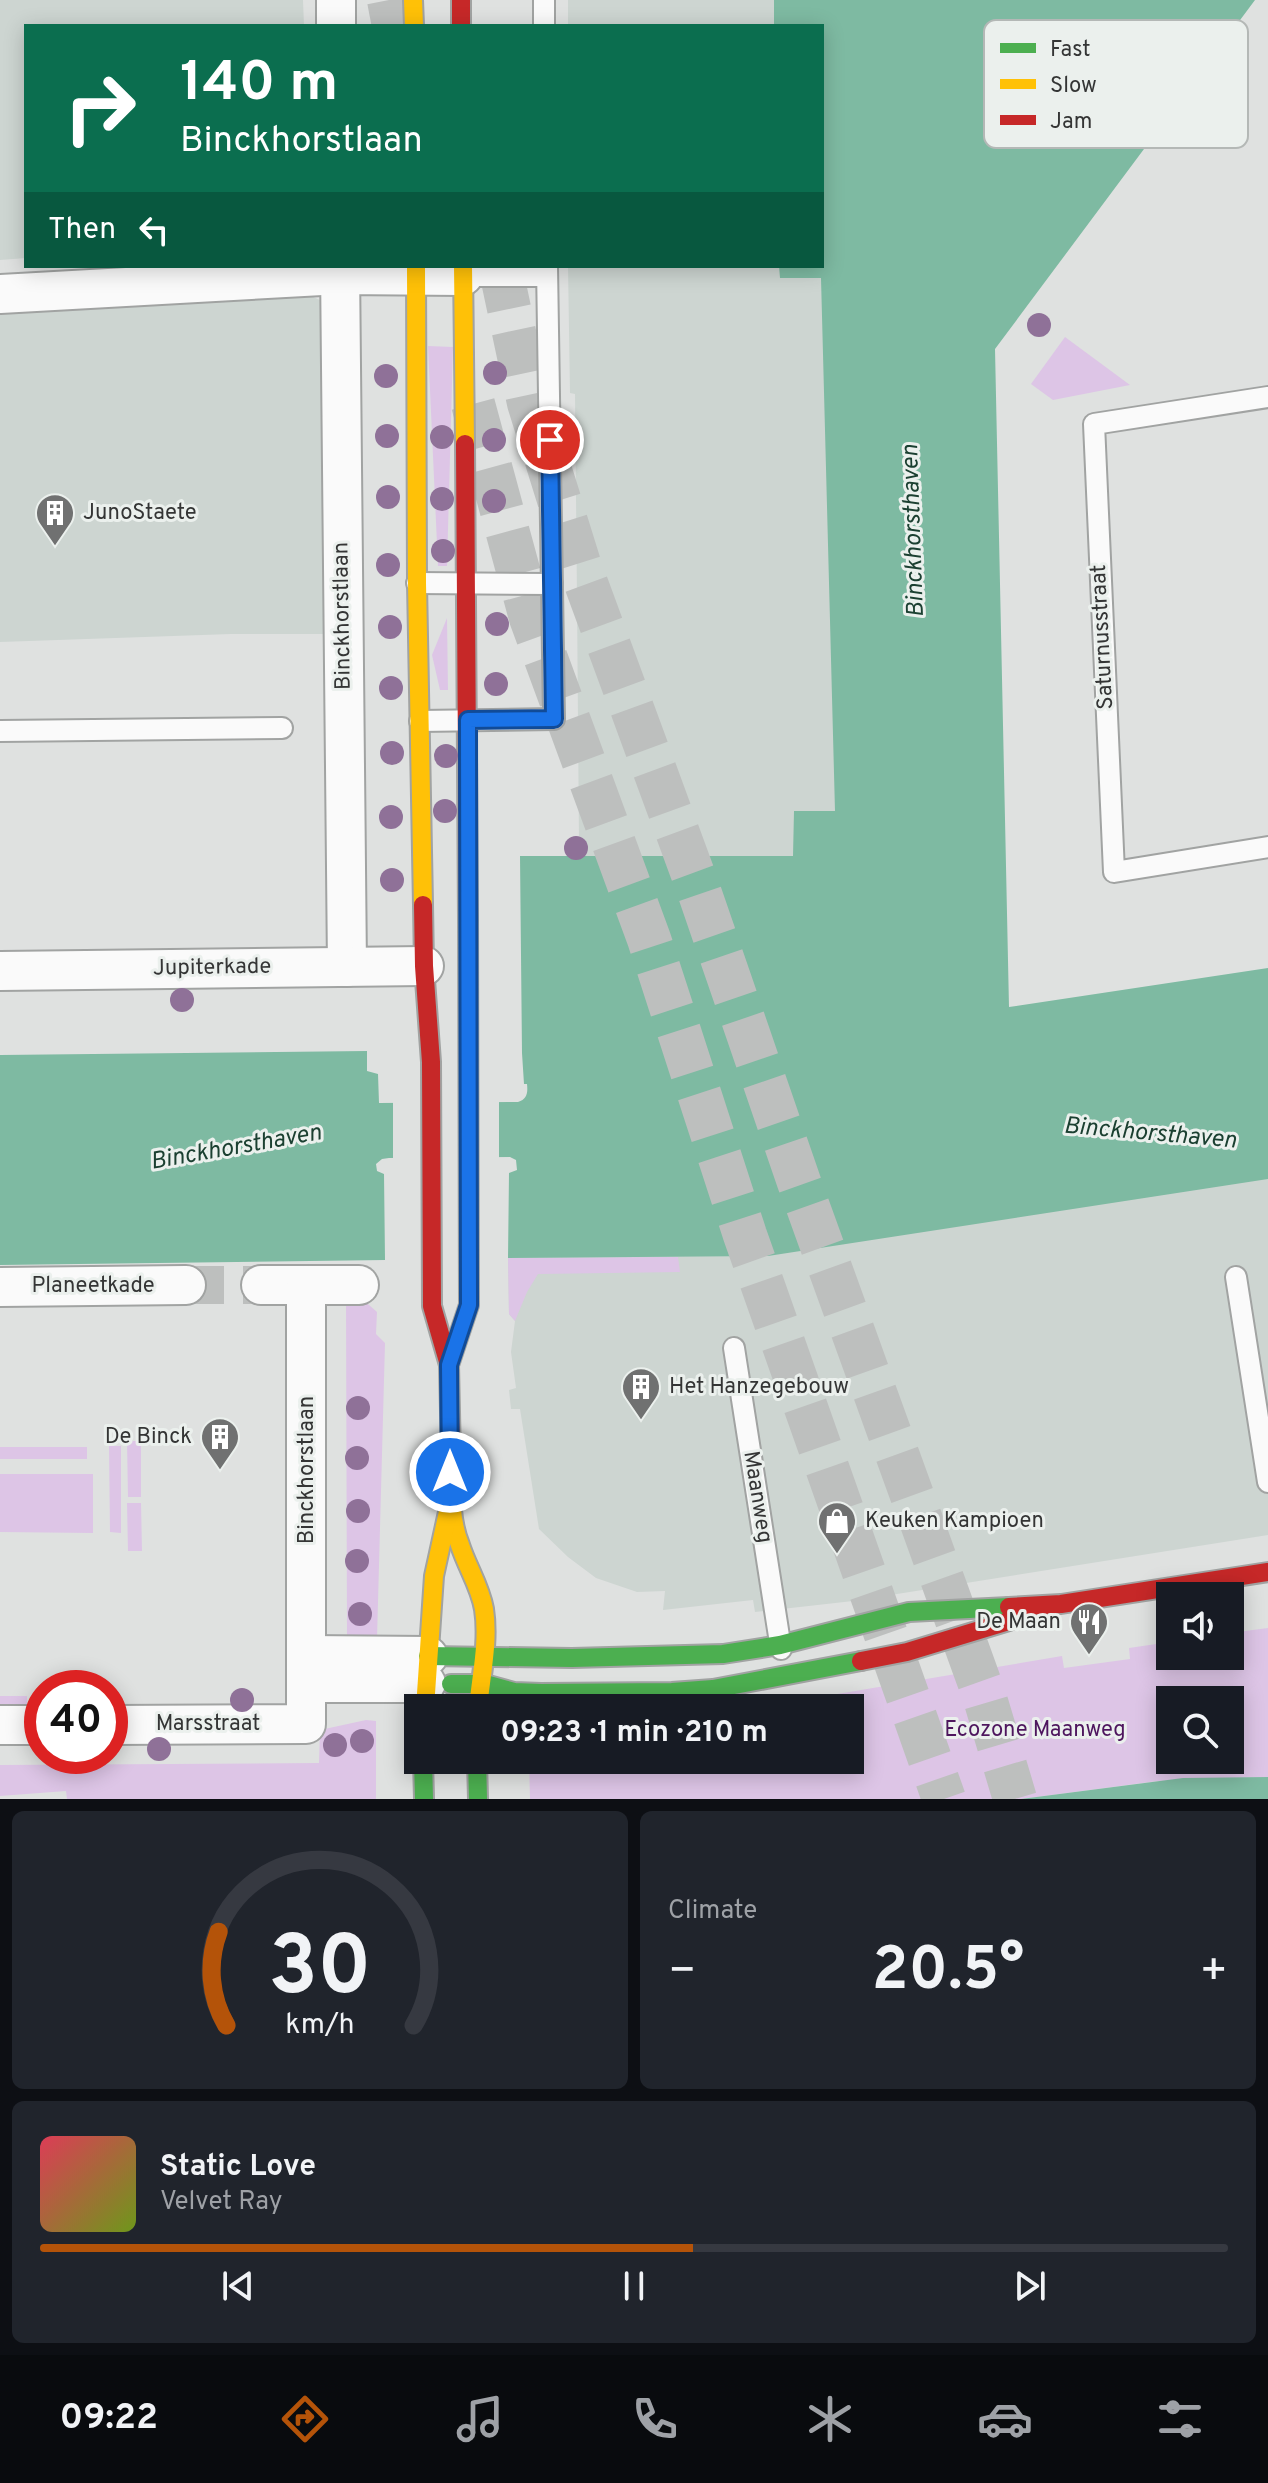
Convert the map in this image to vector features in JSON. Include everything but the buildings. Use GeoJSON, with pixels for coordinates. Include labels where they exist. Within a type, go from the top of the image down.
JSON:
{"type":"FeatureCollection","features":[{"type":"Feature","properties":{"kind":"street"},"geometry":{"type":"LineString","coordinates":[[336,0],[336,24]]}},
{"type":"Feature","properties":{"kind":"street"},"geometry":{"type":"LineString","coordinates":[[413,0],[414,24]]}},
{"type":"Feature","properties":{"kind":"street"},"geometry":{"type":"LineString","coordinates":[[461,0],[461,24]]}},
{"type":"Feature","properties":{"kind":"street"},"geometry":{"type":"LineString","coordinates":[[0,294],[340,270],[463,271],[469,1305],[449,1365]]}},
{"type":"Feature","properties":{"kind":"street","name":"Binckhorstlaan"},"geometry":{"type":"LineString","coordinates":[[340,270],[347,967]]}},
{"type":"Feature","properties":{"kind":"street"},"geometry":{"type":"LineString","coordinates":[[416,271],[417,583],[424,966],[430,1040],[432,1306],[449,1365],[450,1498],[459,1544],[482,1600],[485,1630],[479,1694]]}},
{"type":"Feature","properties":{"kind":"street","name":"Jupiterkade"},"geometry":{"type":"LineString","coordinates":[[0,971],[424,966]]}},
{"type":"Feature","properties":{"kind":"street","name":"Planeetkade"},"geometry":{"type":"LineString","coordinates":[[0,1287],[186,1285]]}},
{"type":"Feature","properties":{"kind":"street"},"geometry":{"type":"LineString","coordinates":[[261,1285],[306,1296],[359,1285]]}},
{"type":"Feature","properties":{"kind":"street","name":"Binckhorstlaan"},"geometry":{"type":"LineString","coordinates":[[306,1296],[306,1724]]}},
{"type":"Feature","properties":{"kind":"street"},"geometry":{"type":"LineString","coordinates":[[427,1683],[434,1576],[450,1498]]}},
{"type":"Feature","properties":{"kind":"street"},"geometry":{"type":"LineString","coordinates":[[427,1683],[484,1657],[705,1655],[780,1645],[909,1612],[1061,1604],[1268,1572]]}},
{"type":"Feature","properties":{"kind":"street"},"geometry":{"type":"LineString","coordinates":[[306,1669],[427,1683],[480,1684],[514,1692],[705,1690],[785,1677],[934,1645],[1061,1604]]}},
{"type":"Feature","properties":{"kind":"street","name":"Marsstraat"},"geometry":{"type":"LineString","coordinates":[[128,1725],[306,1724]]}},
{"type":"Feature","properties":{"kind":"street"},"geometry":{"type":"LineString","coordinates":[[0,1725],[24,1725]]}},
{"type":"Feature","properties":{"kind":"street"},"geometry":{"type":"LineString","coordinates":[[423,1774],[424,1799]]}},
{"type":"Feature","properties":{"kind":"street"},"geometry":{"type":"LineString","coordinates":[[477,1774],[478,1799]]}},
{"type":"Feature","properties":{"kind":"lane"},"geometry":{"type":"LineString","coordinates":[[544,0],[544,24]]}},
{"type":"Feature","properties":{"kind":"lane"},"geometry":{"type":"LineString","coordinates":[[420,721],[554,719],[547,271],[463,271]]}},
{"type":"Feature","properties":{"kind":"lane","name":"Saturnusstraat"},"geometry":{"type":"LineString","coordinates":[[1268,397],[1094,424],[1114,872],[1268,847]]}},
{"type":"Feature","properties":{"kind":"lane"},"geometry":{"type":"LineString","coordinates":[[417,583],[552,584]]}},
{"type":"Feature","properties":{"kind":"lane"},"geometry":{"type":"LineString","coordinates":[[0,731],[282,728]]}},
{"type":"Feature","properties":{"kind":"lane"},"geometry":{"type":"LineString","coordinates":[[1236,1277],[1268,1482]]}},
{"type":"Feature","properties":{"kind":"lane","name":"Maanweg"},"geometry":{"type":"LineString","coordinates":[[734,1348],[785,1677]]}},
{"type":"Feature","properties":{"kind":"lane"},"geometry":{"type":"LineString","coordinates":[[705,1655],[705,1690]]}},
{"type":"Feature","properties":{"kind":"shaded area"},"geometry":{"type":"Polygon","coordinates":[[[0,0],[303,0],[304,24],[24,24],[24,258],[0,260],[0,0]]]}},
{"type":"Feature","properties":{"kind":"shaded area"},"geometry":{"type":"Polygon","coordinates":[[[568,0],[781,0],[782,24],[568,24],[568,0]]]}},
{"type":"Feature","properties":{"kind":"shaded area"},"geometry":{"type":"Polygon","coordinates":[[[568,268],[803,268],[828,271],[847,865],[574,864],[579,844],[575,394],[570,393],[568,268]]]}},
{"type":"Feature","properties":{"kind":"shaded area"},"geometry":{"type":"Polygon","coordinates":[[[309,295],[322,301],[335,634],[231,634],[0,642],[0,311],[309,295]]]}},
{"type":"Feature","properties":{"kind":"shaded area"},"geometry":{"type":"Polygon","coordinates":[[[1268,1162],[1268,1535],[853,1601],[755,1612],[753,1600],[663,1610],[665,1591],[637,1592],[596,1578],[539,1529],[520,1409],[511,1409],[509,1390],[516,1388],[511,1352],[515,1321],[509,1314],[508,1258],[515,1249],[1268,1162]]]}},
{"type":"Feature","properties":{"kind":"green space"},"geometry":{"type":"Polygon","coordinates":[[[1065,337],[1130,385],[1053,400],[1031,384],[1065,337]]]}},
{"type":"Feature","properties":{"kind":"green space"},"geometry":{"type":"Polygon","coordinates":[[[428,346],[453,347],[447,566],[438,566],[428,346]]]}},
{"type":"Feature","properties":{"kind":"green space"},"geometry":{"type":"Polygon","coordinates":[[[447,618],[448,690],[440,690],[432,655],[447,618]]]}},
{"type":"Feature","properties":{"kind":"green space"},"geometry":{"type":"Polygon","coordinates":[[[678,1257],[680,1272],[538,1274],[515,1321],[509,1314],[508,1258],[678,1257]]]}},
{"type":"Feature","properties":{"kind":"green space"},"geometry":{"type":"Polygon","coordinates":[[[346,1297],[361,1298],[377,1312],[376,1334],[385,1343],[377,1639],[347,1638],[346,1297]]]}},
{"type":"Feature","properties":{"kind":"green space"},"geometry":{"type":"Polygon","coordinates":[[[127,1441],[141,1441],[141,1497],[128,1497],[127,1441]]]}},
{"type":"Feature","properties":{"kind":"green space"},"geometry":{"type":"Polygon","coordinates":[[[109,1446],[121,1446],[121,1533],[110,1532],[109,1446]]]}},
{"type":"Feature","properties":{"kind":"green space"},"geometry":{"type":"Polygon","coordinates":[[[0,1447],[87,1447],[87,1459],[0,1459],[0,1447]]]}},
{"type":"Feature","properties":{"kind":"green space"},"geometry":{"type":"Polygon","coordinates":[[[0,1474],[93,1474],[93,1533],[0,1532],[0,1474]]]}},
{"type":"Feature","properties":{"kind":"green space"},"geometry":{"type":"Polygon","coordinates":[[[127,1503],[141,1503],[142,1551],[128,1551],[127,1503]]]}},
{"type":"Feature","properties":{"kind":"green space","name":"Ecozone Maanweg"},"geometry":{"type":"Polygon","coordinates":[[[1268,1628],[1268,1777],[1158,1781],[1021,1799],[530,1799],[529,1774],[864,1774],[864,1694],[837,1694],[1062,1656],[1064,1668],[1130,1659],[1129,1648],[1156,1644],[1156,1670],[1244,1670],[1244,1631],[1268,1628]]]}},
{"type":"Feature","properties":{"kind":"green space"},"geometry":{"type":"Polygon","coordinates":[[[0,1696],[24,1696],[24,1707],[0,1707],[0,1696]]]}},
{"type":"Feature","properties":{"kind":"green space"},"geometry":{"type":"Polygon","coordinates":[[[366,1720],[376,1721],[376,1799],[67,1799],[66,1791],[0,1796],[0,1765],[24,1765],[24,1774],[128,1774],[128,1764],[319,1763],[320,1730],[366,1720]]]}},
{"type":"Feature","properties":{"kind":"water","name":"Binckhorsthaven"},"geometry":{"type":"Polygon","coordinates":[[[774,0],[1255,0],[1240,20],[984,20],[984,148],[1145,148],[995,349],[1009,1007],[1268,968],[1268,1179],[768,1256],[508,1258],[509,1173],[517,1170],[516,1160],[510,1157],[389,1158],[376,1164],[377,1171],[384,1174],[385,1260],[0,1265],[0,1055],[367,1051],[367,1071],[378,1074],[379,1103],[518,1102],[525,1097],[527,1090],[522,1053],[520,856],[793,856],[794,811],[835,811],[821,278],[780,278],[779,268],[824,268],[824,24],[774,24],[774,0]]]}},
{"type":"Feature","properties":{"kind":"water"},"geometry":{"type":"Polygon","coordinates":[[[1268,1777],[1268,1799],[1021,1799],[1183,1778],[1268,1777]]]}},
{"type":"Feature","properties":{"kind":"pier"},"geometry":{"type":"Polygon","coordinates":[[[393,1102],[499,1102],[499,1158],[393,1158],[393,1102]]]}},
{"type":"Feature","properties":{"kind":"tunnel"},"geometry":{"type":"LineString","coordinates":[[389,0],[394,24]]}},
{"type":"Feature","properties":{"kind":"tunnel"},"geometry":{"type":"LineString","coordinates":[[500,268],[529,403],[580,567],[698,888],[799,1182],[984,1695],[1015,1799]]}},
{"type":"Feature","properties":{"kind":"tunnel"},"geometry":{"type":"LineString","coordinates":[[473,404],[531,618],[649,939],[745,1235],[944,1799]]}},
{"type":"Feature","properties":{"kind":"tunnel"},"geometry":{"type":"LineString","coordinates":[[186,1285],[261,1285]]}},
{"type":"Feature","properties":{"kind":"traffic: fast"},"geometry":{"type":"LineString","coordinates":[[428,1656],[572,1658],[723,1654],[780,1645],[909,1612],[1009,1607]]}},
{"type":"Feature","properties":{"kind":"traffic: fast"},"geometry":{"type":"LineString","coordinates":[[451,1684],[485,1684],[514,1692],[541,1693],[672,1692],[713,1689],[861,1661]]}},
{"type":"Feature","properties":{"kind":"traffic: fast"},"geometry":{"type":"LineString","coordinates":[[423,1774],[424,1799]]}},
{"type":"Feature","properties":{"kind":"traffic: fast"},"geometry":{"type":"LineString","coordinates":[[477,1774],[478,1799]]}},
{"type":"Feature","properties":{"kind":"traffic: slow"},"geometry":{"type":"LineString","coordinates":[[413,0],[414,24]]}},
{"type":"Feature","properties":{"kind":"traffic: slow"},"geometry":{"type":"LineString","coordinates":[[416,268],[417,583],[423,905]]}},
{"type":"Feature","properties":{"kind":"traffic: slow"},"geometry":{"type":"LineString","coordinates":[[463,268],[465,444]]}},
{"type":"Feature","properties":{"kind":"traffic: slow"},"geometry":{"type":"LineString","coordinates":[[449,1365],[469,1305],[468,919]]}},
{"type":"Feature","properties":{"kind":"traffic: slow"},"geometry":{"type":"LineString","coordinates":[[451,1459],[451,1503],[456,1535],[484,1609],[485,1646],[480,1694]]}},
{"type":"Feature","properties":{"kind":"traffic: slow"},"geometry":{"type":"LineString","coordinates":[[426,1694],[434,1576],[448,1512]]}},
{"type":"Feature","properties":{"kind":"traffic: jam"},"geometry":{"type":"LineString","coordinates":[[461,0],[461,24]]}},
{"type":"Feature","properties":{"kind":"traffic: jam"},"geometry":{"type":"LineString","coordinates":[[465,444],[468,919]]}},
{"type":"Feature","properties":{"kind":"traffic: jam"},"geometry":{"type":"LineString","coordinates":[[423,905],[431,1062],[432,1306],[449,1365],[451,1459]]}},
{"type":"Feature","properties":{"kind":"traffic: jam"},"geometry":{"type":"LineString","coordinates":[[1009,1607],[1061,1604],[1268,1572]]}},
{"type":"Feature","properties":{"kind":"traffic: jam"},"geometry":{"type":"LineString","coordinates":[[861,1661],[907,1652],[1009,1621]]}},
{"type":"Feature","properties":{"kind":"place","name":"JunoStaete"},"geometry":{"type":"Point","coordinates":[55,547]}},
{"type":"Feature","properties":{"kind":"place","name":"Het Hanzegebouw"},"geometry":{"type":"Point","coordinates":[641,1421]}},
{"type":"Feature","properties":{"kind":"place","name":"De Binck"},"geometry":{"type":"Point","coordinates":[220,1471]}},
{"type":"Feature","properties":{"kind":"place","name":"Keuken Kampioen"},"geometry":{"type":"Point","coordinates":[837,1555]}},
{"type":"Feature","properties":{"kind":"place","name":"De Maan"},"geometry":{"type":"Point","coordinates":[1089,1656]}},
{"type":"Feature","properties":{"kind":"route"},"geometry":{"type":"LineString","coordinates":[[450,1472],[449,1365],[469,1305],[468,720],[554,719],[550,440]]}}]}
